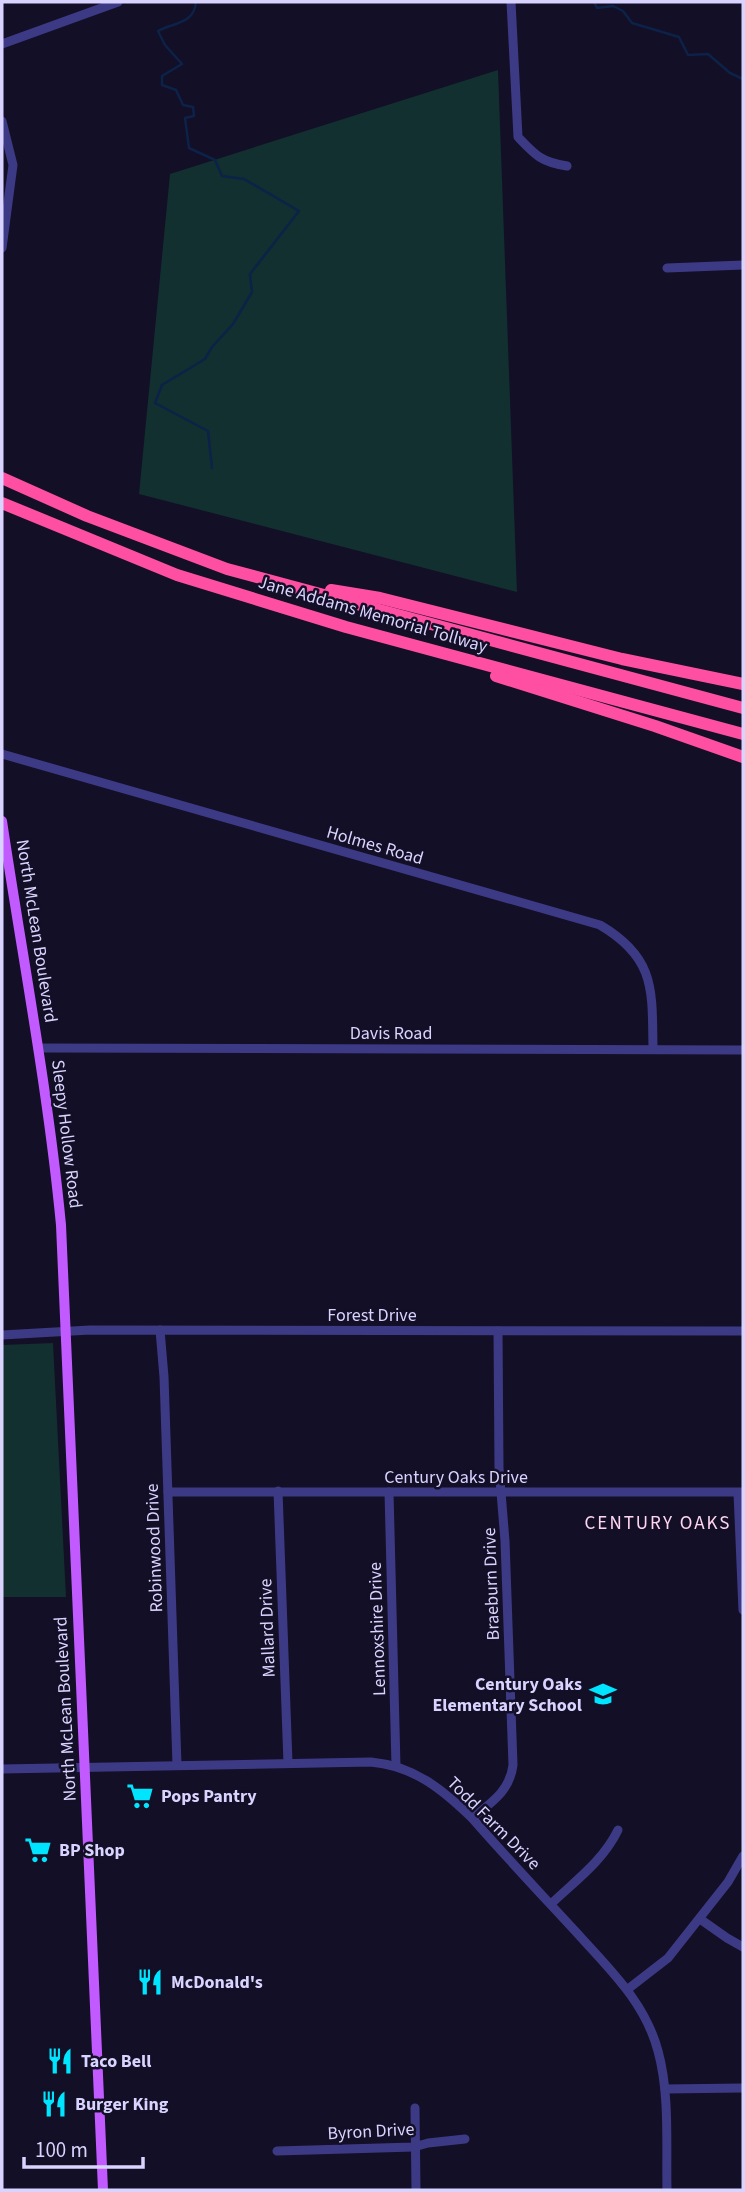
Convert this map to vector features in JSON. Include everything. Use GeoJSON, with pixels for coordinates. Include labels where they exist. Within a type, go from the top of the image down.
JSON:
{"type":"FeatureCollection","features":[{"type":"Feature","properties":{"kind":"highway","name":"Jane Addams Memorial Tollway"},"geometry":{"type":"LineString","coordinates":[[2,478],[87,516],[227,569],[743,708]]}},
{"type":"Feature","properties":{"kind":"highway","name":"Jane Addams Memorial Tollway"},"geometry":{"type":"LineString","coordinates":[[2,503],[177,575],[346,627],[743,734]]}},
{"type":"Feature","properties":{"kind":"highway"},"geometry":{"type":"LineString","coordinates":[[255,577],[380,598],[622,659],[743,684]]}},
{"type":"Feature","properties":{"kind":"highway"},"geometry":{"type":"LineString","coordinates":[[346,627],[743,757]]}},
{"type":"Feature","properties":{"kind":"main road","name":"North McLean Boulevard"},"geometry":{"type":"LineString","coordinates":[[2,821],[38,1048]]}},
{"type":"Feature","properties":{"kind":"main road","name":"Sleepy Hollow Road"},"geometry":{"type":"LineString","coordinates":[[38,1048],[54,1154],[61,1225]]}},
{"type":"Feature","properties":{"kind":"main road","name":"North McLean Boulevard"},"geometry":{"type":"LineString","coordinates":[[61,1225],[103,2190]]}},
{"type":"Feature","properties":{"kind":"street"},"geometry":{"type":"LineString","coordinates":[[2,44],[118,2]]}},
{"type":"Feature","properties":{"kind":"street"},"geometry":{"type":"LineString","coordinates":[[512,2],[518,136],[537,156],[548,163],[567,166]]}},
{"type":"Feature","properties":{"kind":"street"},"geometry":{"type":"LineString","coordinates":[[2,121],[13,165],[2,248]]}},
{"type":"Feature","properties":{"kind":"street"},"geometry":{"type":"LineString","coordinates":[[667,268],[743,265]]}},
{"type":"Feature","properties":{"kind":"street","name":"Holmes Road"},"geometry":{"type":"LineString","coordinates":[[2,754],[600,925],[625,942],[642,963],[648,977],[652,997],[653,1049]]}},
{"type":"Feature","properties":{"kind":"street","name":"Davis Road"},"geometry":{"type":"LineString","coordinates":[[38,1048],[743,1049]]}},
{"type":"Feature","properties":{"kind":"street","name":"Forest Drive"},"geometry":{"type":"LineString","coordinates":[[2,1335],[160,1330],[743,1331]]}},
{"type":"Feature","properties":{"kind":"street","name":"Robinwood Drive"},"geometry":{"type":"LineString","coordinates":[[160,1330],[164,1377],[177,1765]]}},
{"type":"Feature","properties":{"kind":"street","name":"Braeburn Drive"},"geometry":{"type":"LineString","coordinates":[[472,1818],[502,1794],[513,1765],[505,1541],[499,1468],[498,1331]]}},
{"type":"Feature","properties":{"kind":"street","name":"Mallard Drive"},"geometry":{"type":"LineString","coordinates":[[278,1491],[288,1763]]}},
{"type":"Feature","properties":{"kind":"street","name":"Century Oaks Drive"},"geometry":{"type":"LineString","coordinates":[[168,1492],[741,1492]]}},
{"type":"Feature","properties":{"kind":"street","name":"Lennoxshire Drive"},"geometry":{"type":"LineString","coordinates":[[389,1492],[396,1766]]}},
{"type":"Feature","properties":{"kind":"street"},"geometry":{"type":"LineString","coordinates":[[741,1492],[743,1610]]}},
{"type":"Feature","properties":{"kind":"street","name":"Todd Farm Drive"},"geometry":{"type":"LineString","coordinates":[[2,1769],[371,1762],[396,1766],[425,1778],[455,1800],[472,1818],[628,1989],[644,2014],[662,2064],[667,2190]]}},
{"type":"Feature","properties":{"kind":"street"},"geometry":{"type":"LineString","coordinates":[[551,1905],[597,1861],[611,1845],[618,1830]]}},
{"type":"Feature","properties":{"kind":"street"},"geometry":{"type":"LineString","coordinates":[[628,1989],[668,1958],[700,1919],[743,1856]]}},
{"type":"Feature","properties":{"kind":"street"},"geometry":{"type":"LineString","coordinates":[[700,1919],[743,1947]]}},
{"type":"Feature","properties":{"kind":"street"},"geometry":{"type":"LineString","coordinates":[[665,2089],[743,2088]]}},
{"type":"Feature","properties":{"kind":"street"},"geometry":{"type":"LineString","coordinates":[[415,2108],[415,2190]]}},
{"type":"Feature","properties":{"kind":"street","name":"Byron Drive"},"geometry":{"type":"LineString","coordinates":[[277,2151],[414,2147],[465,2138]]}},
{"type":"Feature","properties":{"kind":"green space"},"geometry":{"type":"Polygon","coordinates":[[[498,70],[517,592],[139,494],[170,174],[498,70]]]}},
{"type":"Feature","properties":{"kind":"green space"},"geometry":{"type":"Polygon","coordinates":[[[53,1343],[66,1597],[2,1597],[2,1345],[53,1343]]]}},
{"type":"Feature","properties":{"kind":"waterway"},"geometry":{"type":"LineString","coordinates":[[196,2],[192,15],[158,31],[165,45],[182,64],[162,76],[162,85],[176,90],[183,105],[193,107],[194,116],[185,118],[189,148],[215,160],[222,176],[244,179],[299,211],[250,274],[252,292],[233,324],[205,359],[162,385],[155,403],[208,431],[212,468]]}},
{"type":"Feature","properties":{"kind":"waterway"},"geometry":{"type":"LineString","coordinates":[[594,2],[597,8],[613,6],[623,11],[632,23],[679,37],[688,55],[708,54],[730,73],[743,79]]}},
{"type":"Feature","properties":{"kind":"place","name":"Century Oaks Elementary School"},"geometry":{"type":"Point","coordinates":[603,1694]}},
{"type":"Feature","properties":{"kind":"place","name":"Pops Pantry"},"geometry":{"type":"Point","coordinates":[140,1796]}},
{"type":"Feature","properties":{"kind":"place","name":"BP Shop"},"geometry":{"type":"Point","coordinates":[38,1850]}},
{"type":"Feature","properties":{"kind":"place","name":"McDonald's"},"geometry":{"type":"Point","coordinates":[150,1982]}},
{"type":"Feature","properties":{"kind":"place","name":"Taco Bell"},"geometry":{"type":"Point","coordinates":[60,2061]}},
{"type":"Feature","properties":{"kind":"place","name":"Burger King"},"geometry":{"type":"Point","coordinates":[54,2104]}},
{"type":"Feature","properties":{"kind":"district","name":"CENTURY OAKS"},"geometry":{"type":"Point","coordinates":[658,1522]}}]}
